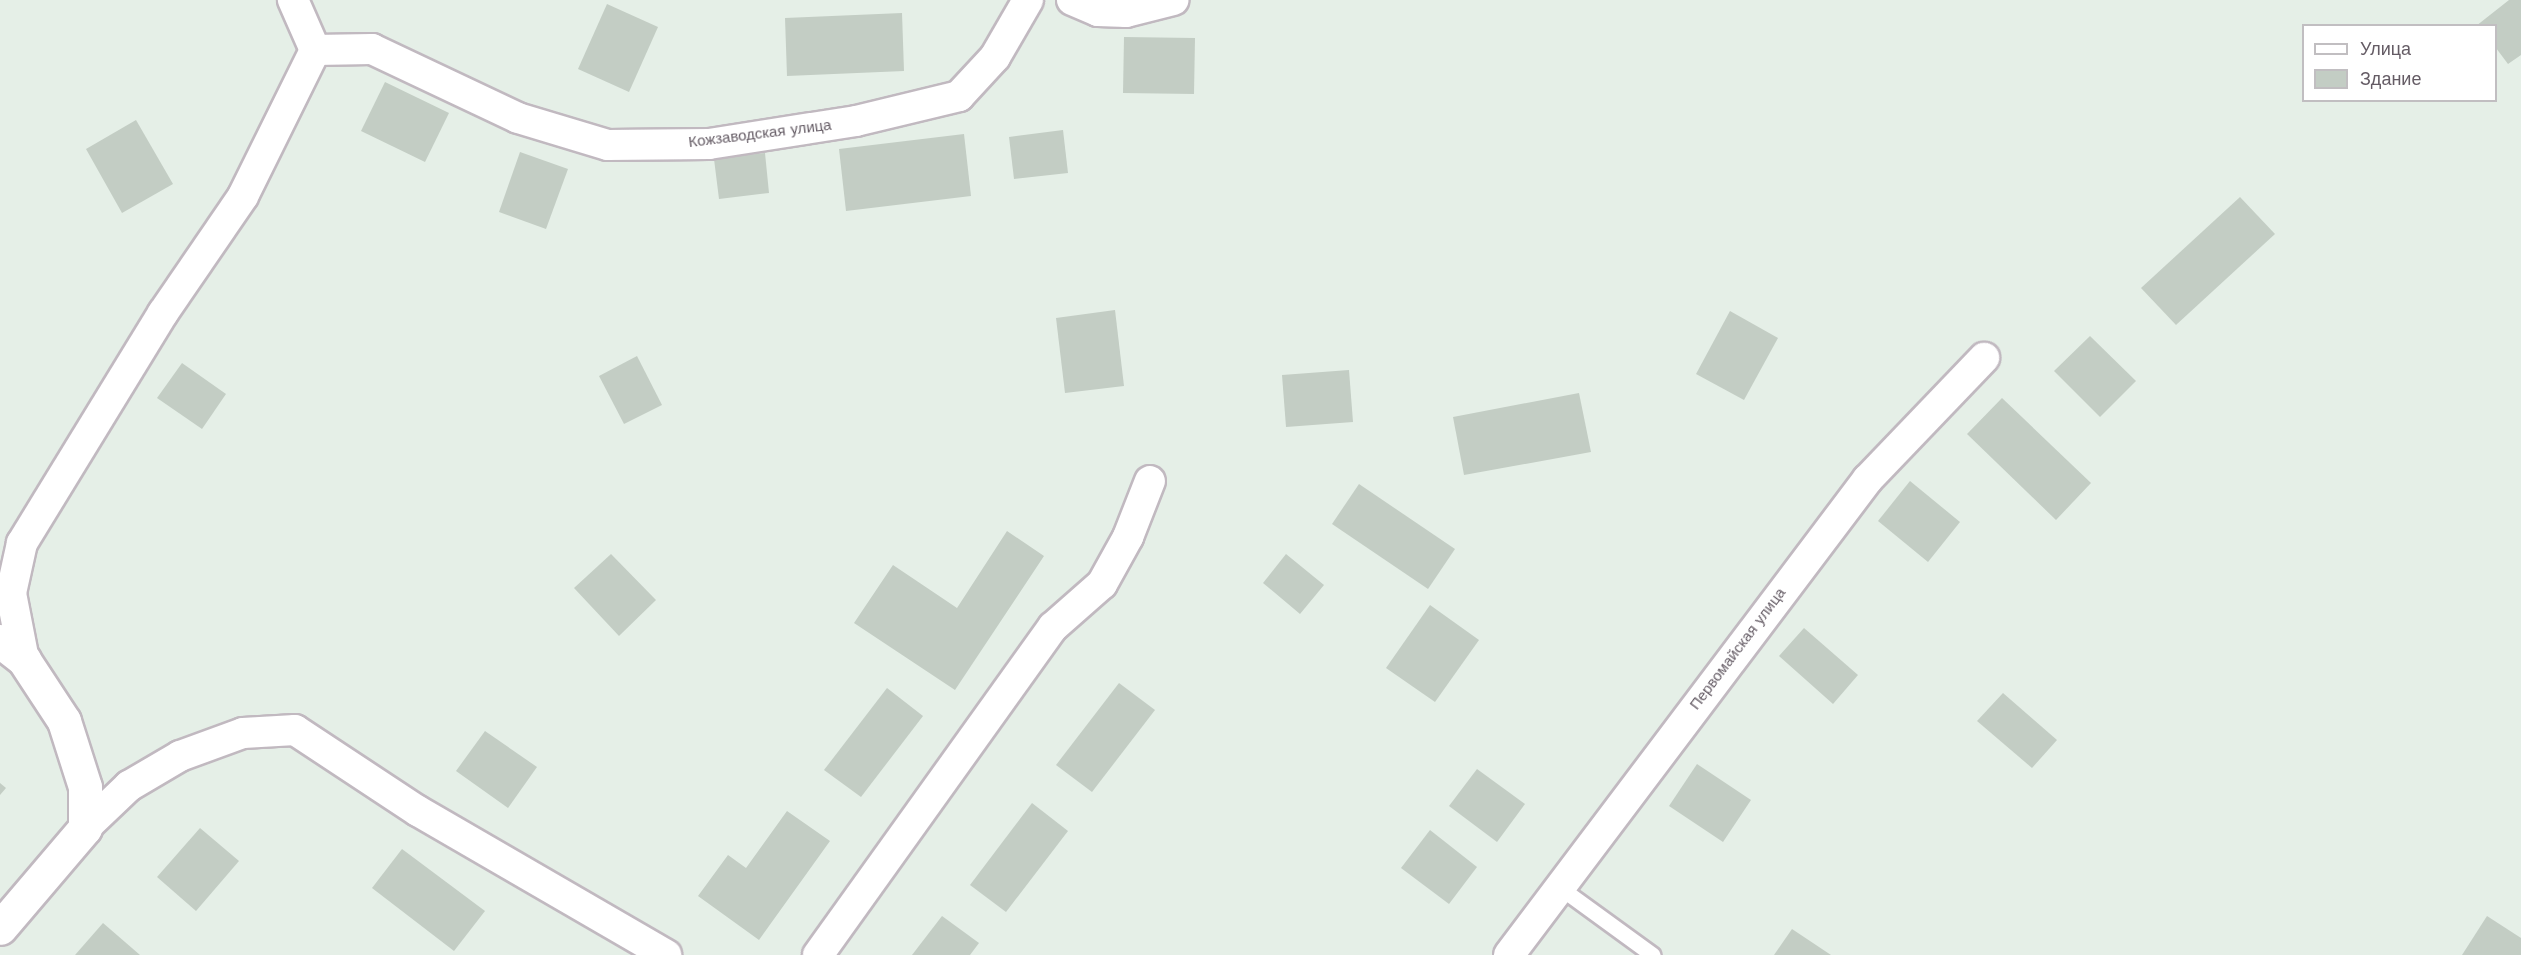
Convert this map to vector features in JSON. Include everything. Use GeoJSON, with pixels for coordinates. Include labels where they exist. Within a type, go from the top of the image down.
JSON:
{"type":"FeatureCollection","features":[{"type":"Feature","properties":{"kind":"street"},"geometry":{"type":"LineString","coordinates":[[85,828],[85,787],[64,721],[12,651],[11,593],[22,543],[163,313],[243,196],[315,50],[293,0]]}},
{"type":"Feature","properties":{"kind":"street","name":"Кожзаводская улица"},"geometry":{"type":"LineString","coordinates":[[315,50],[372,49],[518,118],[608,146],[709,144],[856,121],[959,96],[995,57],[1028,0]]}},
{"type":"Feature","properties":{"kind":"street"},"geometry":{"type":"LineString","coordinates":[[1072,0],[1098,10],[1126,12],[1173,0]]}},
{"type":"Feature","properties":{"kind":"street","name":"Первомайская улица"},"geometry":{"type":"LineString","coordinates":[[1509,955],[1562,889],[1754,626],[1868,479],[1984,358]]}},
{"type":"Feature","properties":{"kind":"street"},"geometry":{"type":"LineString","coordinates":[[818,955],[1053,627],[1102,584],[1128,537],[1150,481]]}},
{"type":"Feature","properties":{"kind":"street"},"geometry":{"type":"LineString","coordinates":[[0,928],[85,828],[129,786],[180,756],[243,734],[295,730],[418,811],[666,955]]}},
{"type":"Feature","properties":{"kind":"lane"},"geometry":{"type":"LineString","coordinates":[[1562,889],[1653,955]]}},
{"type":"Feature","properties":{"kind":"building"},"geometry":{"type":"Polygon","coordinates":[[[2509,0],[2521,0],[2521,55],[2508,64],[2497,49],[2497,24],[2479,24],[2509,0]]]}},
{"type":"Feature","properties":{"kind":"building"},"geometry":{"type":"Polygon","coordinates":[[[607,4],[658,27],[629,92],[578,69],[607,4]]]}},
{"type":"Feature","properties":{"kind":"building"},"geometry":{"type":"Polygon","coordinates":[[[902,13],[904,71],[787,76],[785,18],[902,13]]]}},
{"type":"Feature","properties":{"kind":"building"},"geometry":{"type":"Polygon","coordinates":[[[1124,37],[1195,38],[1194,94],[1123,93],[1124,37]]]}},
{"type":"Feature","properties":{"kind":"building"},"geometry":{"type":"Polygon","coordinates":[[[385,82],[449,113],[425,162],[361,131],[385,82]]]}},
{"type":"Feature","properties":{"kind":"building"},"geometry":{"type":"Polygon","coordinates":[[[136,120],[173,184],[122,213],[86,149],[136,120]]]}},
{"type":"Feature","properties":{"kind":"building"},"geometry":{"type":"Polygon","coordinates":[[[1063,130],[1068,173],[1014,179],[1009,137],[1063,130]]]}},
{"type":"Feature","properties":{"kind":"building"},"geometry":{"type":"Polygon","coordinates":[[[964,134],[971,196],[846,211],[839,149],[964,134]]]}},
{"type":"Feature","properties":{"kind":"building"},"geometry":{"type":"Polygon","coordinates":[[[520,152],[568,169],[546,229],[499,212],[520,152]]]}},
{"type":"Feature","properties":{"kind":"building"},"geometry":{"type":"Polygon","coordinates":[[[765,153],[769,193],[719,199],[714,159],[765,153]]]}},
{"type":"Feature","properties":{"kind":"building"},"geometry":{"type":"Polygon","coordinates":[[[2240,197],[2275,234],[2176,325],[2141,288],[2240,197]]]}},
{"type":"Feature","properties":{"kind":"building"},"geometry":{"type":"Polygon","coordinates":[[[1115,310],[1124,386],[1065,393],[1056,318],[1115,310]]]}},
{"type":"Feature","properties":{"kind":"building"},"geometry":{"type":"Polygon","coordinates":[[[1730,311],[1778,338],[1744,400],[1696,374],[1730,311]]]}},
{"type":"Feature","properties":{"kind":"building"},"geometry":{"type":"Polygon","coordinates":[[[2090,336],[2136,381],[2100,417],[2054,371],[2090,336]]]}},
{"type":"Feature","properties":{"kind":"building"},"geometry":{"type":"Polygon","coordinates":[[[637,356],[662,405],[624,424],[599,376],[637,356]]]}},
{"type":"Feature","properties":{"kind":"building"},"geometry":{"type":"Polygon","coordinates":[[[182,363],[226,394],[202,429],[157,398],[182,363]]]}},
{"type":"Feature","properties":{"kind":"building"},"geometry":{"type":"Polygon","coordinates":[[[1349,370],[1353,422],[1286,427],[1282,375],[1349,370]]]}},
{"type":"Feature","properties":{"kind":"building"},"geometry":{"type":"Polygon","coordinates":[[[1579,393],[1591,452],[1464,475],[1453,417],[1579,393]]]}},
{"type":"Feature","properties":{"kind":"building"},"geometry":{"type":"Polygon","coordinates":[[[2002,398],[2091,483],[2056,520],[1967,434],[2002,398]]]}},
{"type":"Feature","properties":{"kind":"building"},"geometry":{"type":"Polygon","coordinates":[[[1910,481],[1960,522],[1928,562],[1878,521],[1910,481]]]}},
{"type":"Feature","properties":{"kind":"building"},"geometry":{"type":"Polygon","coordinates":[[[1359,484],[1455,549],[1428,589],[1332,524],[1359,484]]]}},
{"type":"Feature","properties":{"kind":"building"},"geometry":{"type":"Polygon","coordinates":[[[1007,531],[1044,556],[955,690],[854,623],[893,565],[957,608],[1007,531]]]}},
{"type":"Feature","properties":{"kind":"building"},"geometry":{"type":"Polygon","coordinates":[[[611,554],[656,600],[619,636],[574,588],[611,554]]]}},
{"type":"Feature","properties":{"kind":"building"},"geometry":{"type":"Polygon","coordinates":[[[1286,554],[1324,585],[1300,614],[1263,583],[1286,554]]]}},
{"type":"Feature","properties":{"kind":"building"},"geometry":{"type":"Polygon","coordinates":[[[1430,605],[1479,640],[1435,702],[1386,668],[1430,605]]]}},
{"type":"Feature","properties":{"kind":"building"},"geometry":{"type":"Polygon","coordinates":[[[1804,628],[1858,675],[1833,704],[1779,656],[1804,628]]]}},
{"type":"Feature","properties":{"kind":"building"},"geometry":{"type":"Polygon","coordinates":[[[1119,683],[1155,710],[1092,792],[1056,765],[1119,683]]]}},
{"type":"Feature","properties":{"kind":"building"},"geometry":{"type":"Polygon","coordinates":[[[887,688],[923,716],[861,797],[824,770],[887,688]]]}},
{"type":"Feature","properties":{"kind":"building"},"geometry":{"type":"Polygon","coordinates":[[[2003,693],[2057,740],[2032,768],[1977,721],[2003,693]]]}},
{"type":"Feature","properties":{"kind":"building"},"geometry":{"type":"Polygon","coordinates":[[[485,731],[537,767],[508,808],[456,771],[485,731]]]}},
{"type":"Feature","properties":{"kind":"building"},"geometry":{"type":"Polygon","coordinates":[[[1697,764],[1751,800],[1723,842],[1669,806],[1697,764]]]}},
{"type":"Feature","properties":{"kind":"building"},"geometry":{"type":"Polygon","coordinates":[[[1477,769],[1525,804],[1497,842],[1449,806],[1477,769]]]}},
{"type":"Feature","properties":{"kind":"building"},"geometry":{"type":"Polygon","coordinates":[[[0,783],[6,788],[0,795],[0,783]]]}},
{"type":"Feature","properties":{"kind":"building"},"geometry":{"type":"Polygon","coordinates":[[[1032,803],[1068,831],[1006,912],[970,885],[1032,803]]]}},
{"type":"Feature","properties":{"kind":"building"},"geometry":{"type":"Polygon","coordinates":[[[787,811],[830,841],[759,940],[698,896],[728,855],[746,868],[787,811]]]}},
{"type":"Feature","properties":{"kind":"building"},"geometry":{"type":"Polygon","coordinates":[[[200,828],[239,861],[196,911],[157,877],[200,828]]]}},
{"type":"Feature","properties":{"kind":"building"},"geometry":{"type":"Polygon","coordinates":[[[1430,830],[1477,867],[1449,904],[1401,868],[1430,830]]]}},
{"type":"Feature","properties":{"kind":"building"},"geometry":{"type":"Polygon","coordinates":[[[402,849],[485,911],[454,951],[372,888],[402,849]]]}},
{"type":"Feature","properties":{"kind":"building"},"geometry":{"type":"Polygon","coordinates":[[[942,916],[979,943],[970,955],[912,955],[942,916]]]}},
{"type":"Feature","properties":{"kind":"building"},"geometry":{"type":"Polygon","coordinates":[[[2487,916],[2521,938],[2521,955],[2462,955],[2487,916]]]}},
{"type":"Feature","properties":{"kind":"building"},"geometry":{"type":"Polygon","coordinates":[[[103,923],[140,955],[75,955],[103,923]]]}},
{"type":"Feature","properties":{"kind":"building"},"geometry":{"type":"Polygon","coordinates":[[[1792,929],[1831,955],[1774,955],[1792,929]]]}}]}
